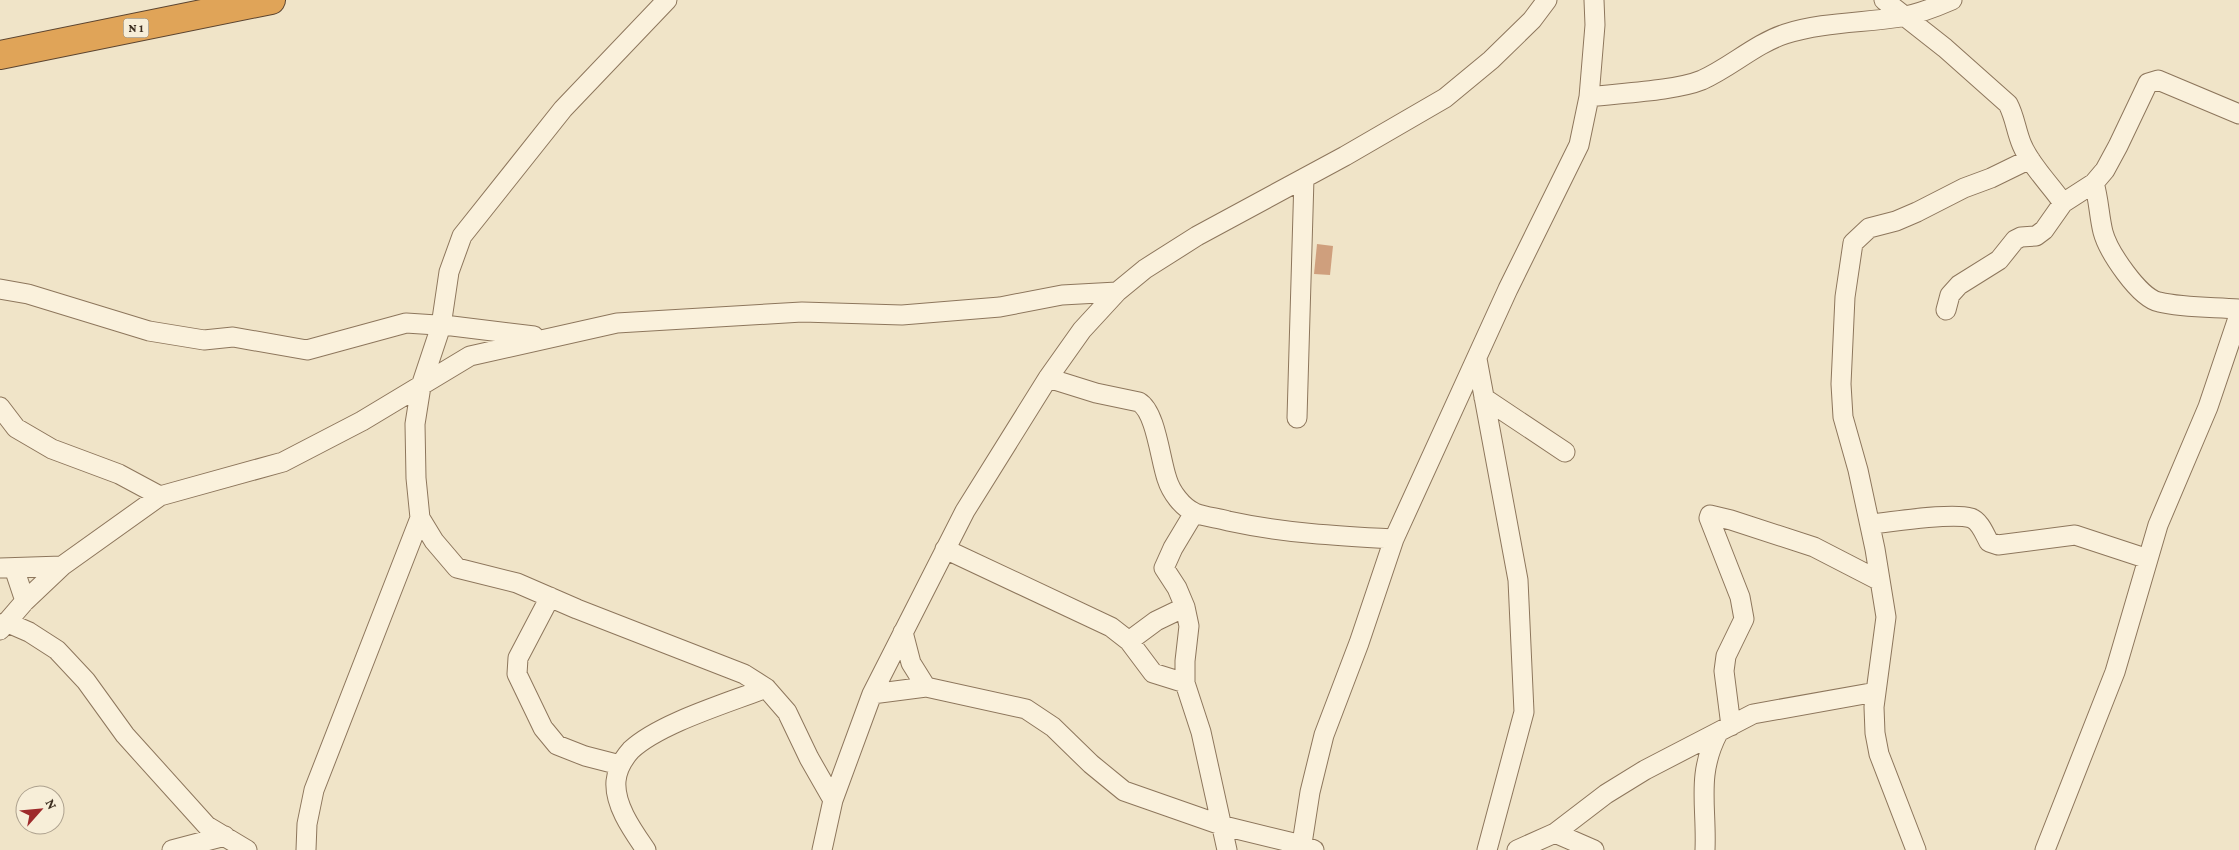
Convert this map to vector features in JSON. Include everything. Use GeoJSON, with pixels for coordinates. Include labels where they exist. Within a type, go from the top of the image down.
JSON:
{"type":"FeatureCollection","features":[{"type":"Feature","properties":{"kind":"highway","name":"N 1"},"geometry":{"type":"LineString","coordinates":[[0,55],[271,0]]}},
{"type":"Feature","properties":{"kind":"street"},"geometry":{"type":"LineString","coordinates":[[667,0],[563,109],[462,236],[449,272],[441,326],[421,386],[414,424],[420,518],[434,541],[457,568],[517,584],[744,674],[766,688],[787,712],[809,758],[833,800]]}},
{"type":"Feature","properties":{"kind":"street"},"geometry":{"type":"LineString","coordinates":[[822,850],[833,800],[872,694],[903,632],[965,511],[1048,378],[1082,330],[1117,292],[1145,268],[1197,236],[1445,98],[1491,60],[1532,20],[1546,0]]}},
{"type":"Feature","properties":{"kind":"street"},"geometry":{"type":"LineString","coordinates":[[872,694],[926,687],[1026,709],[1053,727],[1091,764],[1124,792],[1224,826],[1306,848],[1310,792],[1324,734],[1359,643],[1394,540],[1508,289],[1579,145],[1589,97],[1595,25],[1594,0]]}},
{"type":"Feature","properties":{"kind":"street"},"geometry":{"type":"LineString","coordinates":[[1884,0],[1945,48],[2008,104],[2013,113],[2021,144],[2063,203]]}},
{"type":"Feature","properties":{"kind":"street"},"geometry":{"type":"LineString","coordinates":[[1589,97],[1670,87],[1699,81],[1785,34],[1827,26],[1903,16],[1952,0]]}},
{"type":"Feature","properties":{"kind":"street"},"geometry":{"type":"LineString","coordinates":[[1946,310],[1950,295],[1959,285],[1998,260],[2015,240],[2021,237],[2036,236],[2044,230],[2063,203],[2094,183],[2105,170],[2118,146],[2143,91],[2153,80],[2158,80],[2203,97],[2239,114]]}},
{"type":"Feature","properties":{"kind":"street"},"geometry":{"type":"LineString","coordinates":[[1916,850],[1879,754],[1875,733],[1876,692],[1886,617],[1870,524],[1842,408],[1841,384],[1845,297],[1853,243],[1869,228],[1896,221],[1917,212],[1964,188],[1991,178],[2030,159]]}},
{"type":"Feature","properties":{"kind":"street"},"geometry":{"type":"LineString","coordinates":[[1297,418],[1304,178]]}},
{"type":"Feature","properties":{"kind":"street"},"geometry":{"type":"LineString","coordinates":[[2094,183],[2100,206],[2103,231],[2108,245],[2140,290],[2157,302],[2239,309]]}},
{"type":"Feature","properties":{"kind":"street"},"geometry":{"type":"LineString","coordinates":[[0,289],[28,294],[149,331],[204,340],[233,337],[306,350],[406,323],[548,338]]}},
{"type":"Feature","properties":{"kind":"street"},"geometry":{"type":"LineString","coordinates":[[247,850],[207,826],[125,735],[86,681],[57,650],[29,632],[3,626],[25,601],[62,566],[160,496],[282,462],[362,421],[470,356],[548,338],[617,324],[802,312],[902,315],[1000,307],[1062,295],[1117,292]]}},
{"type":"Feature","properties":{"kind":"street"},"geometry":{"type":"LineString","coordinates":[[2046,850],[2115,672],[2158,525],[2208,407],[2239,315]]}},
{"type":"Feature","properties":{"kind":"street"},"geometry":{"type":"LineString","coordinates":[[1477,359],[1518,580],[1524,712],[1487,850]]}},
{"type":"Feature","properties":{"kind":"street"},"geometry":{"type":"LineString","coordinates":[[1048,378],[1096,393],[1145,405],[1151,418],[1167,480],[1175,497],[1194,513],[1260,528],[1320,535],[1394,540]]}},
{"type":"Feature","properties":{"kind":"street"},"geometry":{"type":"LineString","coordinates":[[1484,398],[1565,452]]}},
{"type":"Feature","properties":{"kind":"street"},"geometry":{"type":"LineString","coordinates":[[0,407],[16,428],[52,449],[119,474],[160,496]]}},
{"type":"Feature","properties":{"kind":"street"},"geometry":{"type":"LineString","coordinates":[[1194,513],[1173,548],[1164,568],[1177,588],[1185,607],[1189,626],[1185,661],[1185,683],[1201,732],[1228,850]]}},
{"type":"Feature","properties":{"kind":"street"},"geometry":{"type":"LineString","coordinates":[[1705,850],[1703,778],[1708,752],[1724,729],[1724,671],[1726,656],[1744,619],[1740,597],[1708,518],[1710,516],[1731,520],[1814,547],[1880,581]]}},
{"type":"Feature","properties":{"kind":"street"},"geometry":{"type":"LineString","coordinates":[[1870,524],[1951,516],[1971,518],[1977,522],[1989,542],[1998,545],[2075,535],[2148,559]]}},
{"type":"Feature","properties":{"kind":"street"},"geometry":{"type":"LineString","coordinates":[[306,850],[307,824],[314,790],[385,613],[420,518]]}},
{"type":"Feature","properties":{"kind":"street"},"geometry":{"type":"LineString","coordinates":[[945,550],[1111,627],[1129,641],[1153,673],[1185,683]]}},
{"type":"Feature","properties":{"kind":"street"},"geometry":{"type":"LineString","coordinates":[[25,601],[7,568],[62,566]]}},
{"type":"Feature","properties":{"kind":"street"},"geometry":{"type":"LineString","coordinates":[[550,597],[518,658],[517,674],[544,728],[557,745],[585,756],[620,765]]}},
{"type":"Feature","properties":{"kind":"street"},"geometry":{"type":"LineString","coordinates":[[1129,641],[1156,621],[1185,607]]}},
{"type":"Feature","properties":{"kind":"street"},"geometry":{"type":"LineString","coordinates":[[903,632],[911,663],[926,687]]}},
{"type":"Feature","properties":{"kind":"street"},"geometry":{"type":"LineString","coordinates":[[646,850],[619,802],[616,782],[620,765],[631,751],[664,729],[766,688]]}},
{"type":"Feature","properties":{"kind":"street"},"geometry":{"type":"LineString","coordinates":[[1517,850],[1554,833],[1606,794],[1645,770],[1753,714],[1876,692]]}},
{"type":"Feature","properties":{"kind":"street"},"geometry":{"type":"LineString","coordinates":[[1554,833],[1594,850]]}},
{"type":"Feature","properties":{"kind":"street"},"geometry":{"type":"LineString","coordinates":[[172,850],[224,836]]}},
{"type":"Feature","properties":{"kind":"building"},"geometry":{"type":"Polygon","coordinates":[[[1317,244],[1333,246],[1330,275],[1314,274],[1317,244]]]}}]}
